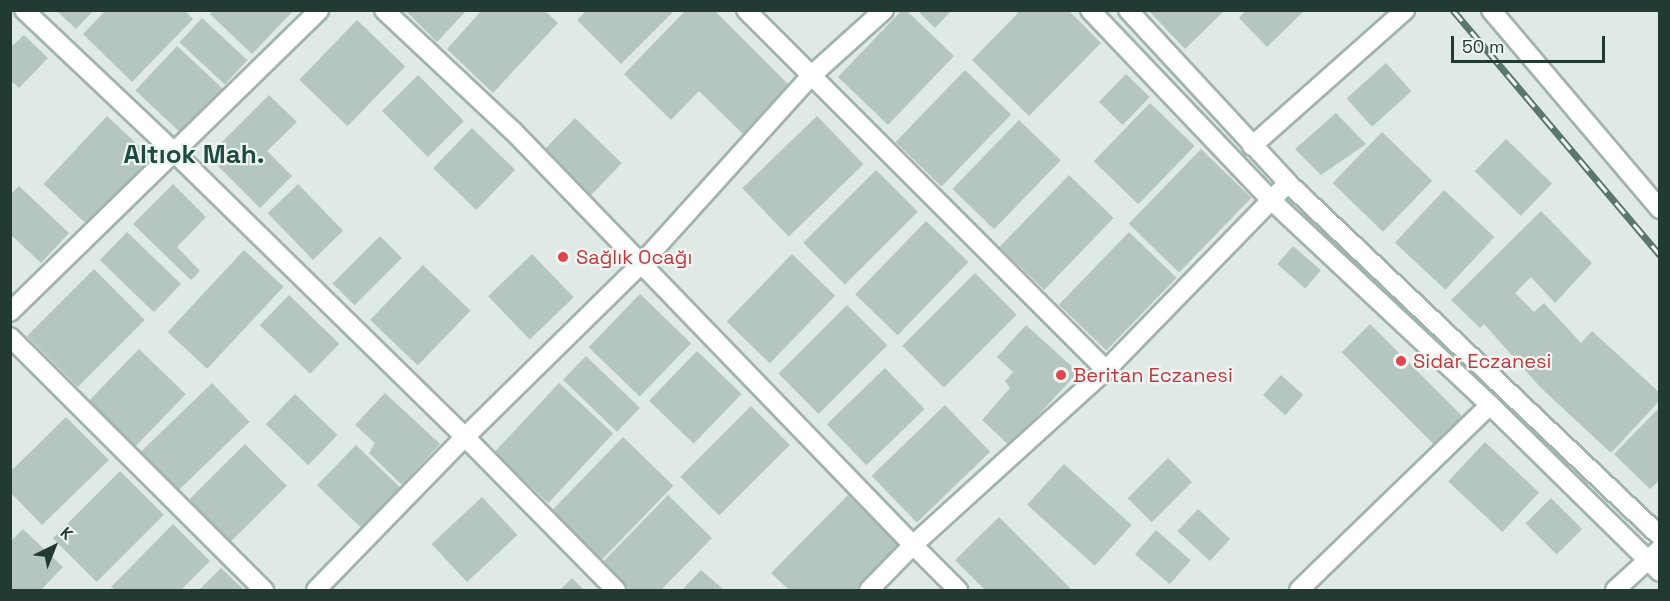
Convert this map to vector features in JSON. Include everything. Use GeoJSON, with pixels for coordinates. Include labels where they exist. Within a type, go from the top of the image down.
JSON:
{"type":"FeatureCollection","features":[{"type":"Feature","properties":{"kind":"street"},"geometry":{"type":"LineString","coordinates":[[24,10],[175,153],[465,437],[616,591]]}},
{"type":"Feature","properties":{"kind":"street"},"geometry":{"type":"LineString","coordinates":[[10,312],[319,10]]}},
{"type":"Feature","properties":{"kind":"street"},"geometry":{"type":"LineString","coordinates":[[384,10],[513,131],[958,591]]}},
{"type":"Feature","properties":{"kind":"street"},"geometry":{"type":"LineString","coordinates":[[746,10],[1106,370]]}},
{"type":"Feature","properties":{"kind":"street"},"geometry":{"type":"LineString","coordinates":[[316,591],[465,437],[641,264],[812,75],[884,10]]}},
{"type":"Feature","properties":{"kind":"street"},"geometry":{"type":"LineString","coordinates":[[1090,10],[1270,199],[1656,561],[1615,591]]}},
{"type":"Feature","properties":{"kind":"street"},"geometry":{"type":"LineString","coordinates":[[1128,10],[1288,183],[1659,536]]}},
{"type":"Feature","properties":{"kind":"street"},"geometry":{"type":"LineString","coordinates":[[1252,146],[1405,10]]}},
{"type":"Feature","properties":{"kind":"street"},"geometry":{"type":"LineString","coordinates":[[1491,10],[1659,209]]}},
{"type":"Feature","properties":{"kind":"street"},"geometry":{"type":"LineString","coordinates":[[869,591],[913,545],[1106,370],[1288,183]]}},
{"type":"Feature","properties":{"kind":"street"},"geometry":{"type":"LineString","coordinates":[[10,337],[264,591]]}},
{"type":"Feature","properties":{"kind":"street"},"geometry":{"type":"LineString","coordinates":[[1299,591],[1490,405]]}},
{"type":"Feature","properties":{"kind":"building"},"geometry":{"type":"Polygon","coordinates":[[[56,10],[94,10],[76,29],[56,10]]]}},
{"type":"Feature","properties":{"kind":"building"},"geometry":{"type":"Polygon","coordinates":[[[106,10],[184,10],[193,19],[132,82],[83,34],[106,10]]]}},
{"type":"Feature","properties":{"kind":"building"},"geometry":{"type":"Polygon","coordinates":[[[214,10],[294,10],[252,54],[210,14],[214,10]]]}},
{"type":"Feature","properties":{"kind":"building"},"geometry":{"type":"Polygon","coordinates":[[[405,10],[467,10],[437,42],[405,10]]]}},
{"type":"Feature","properties":{"kind":"building"},"geometry":{"type":"Polygon","coordinates":[[[482,10],[544,10],[558,23],[493,93],[447,49],[482,10]]]}},
{"type":"Feature","properties":{"kind":"building"},"geometry":{"type":"Polygon","coordinates":[[[587,10],[675,10],[621,64],[577,20],[587,10]]]}},
{"type":"Feature","properties":{"kind":"building"},"geometry":{"type":"Polygon","coordinates":[[[686,10],[714,10],[790,86],[743,134],[699,91],[671,120],[624,74],[686,10]]]}},
{"type":"Feature","properties":{"kind":"building"},"geometry":{"type":"Polygon","coordinates":[[[902,10],[906,10],[954,56],[888,125],[838,77],[902,10]]]}},
{"type":"Feature","properties":{"kind":"building"},"geometry":{"type":"Polygon","coordinates":[[[917,10],[952,10],[935,28],[917,10]]]}},
{"type":"Feature","properties":{"kind":"building"},"geometry":{"type":"Polygon","coordinates":[[[1021,10],[1068,10],[1101,43],[1029,116],[972,60],[1021,10]]]}},
{"type":"Feature","properties":{"kind":"building"},"geometry":{"type":"Polygon","coordinates":[[[1148,10],[1225,10],[1185,49],[1148,10]]]}},
{"type":"Feature","properties":{"kind":"building"},"geometry":{"type":"Polygon","coordinates":[[[1246,10],[1305,10],[1267,47],[1239,18],[1246,10]]]}},
{"type":"Feature","properties":{"kind":"building"},"geometry":{"type":"Polygon","coordinates":[[[202,18],[247,60],[225,84],[179,42],[202,18]]]}},
{"type":"Feature","properties":{"kind":"building"},"geometry":{"type":"Polygon","coordinates":[[[357,20],[405,67],[348,126],[299,80],[357,20]]]}},
{"type":"Feature","properties":{"kind":"building"},"geometry":{"type":"Polygon","coordinates":[[[24,35],[48,58],[19,88],[10,80],[10,48],[24,35]]]}},
{"type":"Feature","properties":{"kind":"building"},"geometry":{"type":"Polygon","coordinates":[[[177,46],[223,89],[181,134],[135,91],[177,46]]]}},
{"type":"Feature","properties":{"kind":"building"},"geometry":{"type":"Polygon","coordinates":[[[1386,63],[1411,91],[1372,127],[1347,98],[1386,63]]]}},
{"type":"Feature","properties":{"kind":"building"},"geometry":{"type":"Polygon","coordinates":[[[965,70],[1011,114],[942,186],[896,142],[965,70]]]}},
{"type":"Feature","properties":{"kind":"building"},"geometry":{"type":"Polygon","coordinates":[[[1126,74],[1150,97],[1123,125],[1099,102],[1126,74]]]}},
{"type":"Feature","properties":{"kind":"building"},"geometry":{"type":"Polygon","coordinates":[[[418,75],[464,121],[428,157],[382,111],[418,75]]]}},
{"type":"Feature","properties":{"kind":"building"},"geometry":{"type":"Polygon","coordinates":[[[269,95],[297,122],[267,151],[292,176],[260,208],[208,156],[269,95]]]}},
{"type":"Feature","properties":{"kind":"building"},"geometry":{"type":"Polygon","coordinates":[[[1150,103],[1195,146],[1138,204],[1094,161],[1150,103]]]}},
{"type":"Feature","properties":{"kind":"building"},"geometry":{"type":"Polygon","coordinates":[[[1336,113],[1366,144],[1321,175],[1295,149],[1336,113]]]}},
{"type":"Feature","properties":{"kind":"building"},"geometry":{"type":"Polygon","coordinates":[[[107,116],[153,159],[90,227],[44,184],[107,116]]]}},
{"type":"Feature","properties":{"kind":"building"},"geometry":{"type":"Polygon","coordinates":[[[817,116],[864,164],[789,236],[742,188],[817,116]]]}},
{"type":"Feature","properties":{"kind":"building"},"geometry":{"type":"Polygon","coordinates":[[[575,118],[622,163],[589,197],[542,152],[575,118]]]}},
{"type":"Feature","properties":{"kind":"building"},"geometry":{"type":"Polygon","coordinates":[[[1019,120],[1061,160],[994,229],[952,189],[1019,120]]]}},
{"type":"Feature","properties":{"kind":"building"},"geometry":{"type":"Polygon","coordinates":[[[472,128],[515,170],[476,210],[433,168],[472,128]]]}},
{"type":"Feature","properties":{"kind":"building"},"geometry":{"type":"Polygon","coordinates":[[[1382,132],[1432,181],[1383,232],[1333,183],[1382,132]]]}},
{"type":"Feature","properties":{"kind":"building"},"geometry":{"type":"Polygon","coordinates":[[[1506,139],[1552,183],[1521,216],[1475,171],[1506,139]]]}},
{"type":"Feature","properties":{"kind":"building"},"geometry":{"type":"Polygon","coordinates":[[[1201,149],[1251,198],[1179,272],[1129,224],[1201,149]]]}},
{"type":"Feature","properties":{"kind":"building"},"geometry":{"type":"Polygon","coordinates":[[[876,170],[918,212],[845,285],[803,243],[876,170]]]}},
{"type":"Feature","properties":{"kind":"building"},"geometry":{"type":"Polygon","coordinates":[[[1069,175],[1114,218],[1044,290],[1000,247],[1069,175]]]}},
{"type":"Feature","properties":{"kind":"building"},"geometry":{"type":"Polygon","coordinates":[[[173,184],[206,217],[177,247],[200,271],[191,280],[133,224],[173,184]]]}},
{"type":"Feature","properties":{"kind":"building"},"geometry":{"type":"Polygon","coordinates":[[[298,184],[343,231],[313,260],[268,213],[298,184]]]}},
{"type":"Feature","properties":{"kind":"building"},"geometry":{"type":"Polygon","coordinates":[[[19,186],[69,233],[41,263],[10,234],[10,195],[19,186]]]}},
{"type":"Feature","properties":{"kind":"building"},"geometry":{"type":"Polygon","coordinates":[[[1444,190],[1494,237],[1445,290],[1395,243],[1444,190]]]}},
{"type":"Feature","properties":{"kind":"building"},"geometry":{"type":"Polygon","coordinates":[[[1541,211],[1592,263],[1555,303],[1531,277],[1515,293],[1534,312],[1544,303],[1581,343],[1592,331],[1660,393],[1660,400],[1611,453],[1540,387],[1484,324],[1480,328],[1451,300],[1541,211]]]}},
{"type":"Feature","properties":{"kind":"building"},"geometry":{"type":"Polygon","coordinates":[[[926,221],[968,262],[898,335],[855,294],[926,221]]]}},
{"type":"Feature","properties":{"kind":"building"},"geometry":{"type":"Polygon","coordinates":[[[127,232],[181,284],[154,312],[100,260],[127,232]]]}},
{"type":"Feature","properties":{"kind":"building"},"geometry":{"type":"Polygon","coordinates":[[[1129,232],[1176,278],[1106,351],[1059,305],[1129,232]]]}},
{"type":"Feature","properties":{"kind":"building"},"geometry":{"type":"Polygon","coordinates":[[[380,236],[402,258],[355,305],[333,283],[380,236]]]}},
{"type":"Feature","properties":{"kind":"building"},"geometry":{"type":"Polygon","coordinates":[[[1293,246],[1321,270],[1305,288],[1277,264],[1293,246]]]}},
{"type":"Feature","properties":{"kind":"building"},"geometry":{"type":"Polygon","coordinates":[[[244,250],[283,287],[207,369],[168,332],[244,250]]]}},
{"type":"Feature","properties":{"kind":"building"},"geometry":{"type":"Polygon","coordinates":[[[532,254],[574,297],[530,340],[488,296],[532,254]]]}},
{"type":"Feature","properties":{"kind":"building"},"geometry":{"type":"Polygon","coordinates":[[[792,254],[835,296],[770,363],[727,322],[792,254]]]}},
{"type":"Feature","properties":{"kind":"building"},"geometry":{"type":"Polygon","coordinates":[[[423,265],[470,311],[418,366],[370,320],[423,265]]]}},
{"type":"Feature","properties":{"kind":"building"},"geometry":{"type":"Polygon","coordinates":[[[94,269],[145,320],[78,387],[27,336],[94,269]]]}},
{"type":"Feature","properties":{"kind":"building"},"geometry":{"type":"Polygon","coordinates":[[[975,273],[1017,315],[944,388],[902,346],[975,273]]]}},
{"type":"Feature","properties":{"kind":"building"},"geometry":{"type":"Polygon","coordinates":[[[640,294],[691,343],[640,397],[589,347],[640,294]]]}},
{"type":"Feature","properties":{"kind":"building"},"geometry":{"type":"Polygon","coordinates":[[[289,295],[339,344],[310,374],[260,325],[289,295]]]}},
{"type":"Feature","properties":{"kind":"building"},"geometry":{"type":"Polygon","coordinates":[[[847,305],[887,345],[819,414],[778,374],[847,305]]]}},
{"type":"Feature","properties":{"kind":"building"},"geometry":{"type":"Polygon","coordinates":[[[1370,324],[1465,419],[1436,447],[1342,352],[1370,324]]]}},
{"type":"Feature","properties":{"kind":"building"},"geometry":{"type":"Polygon","coordinates":[[[1026,325],[1078,372],[1010,446],[982,420],[1010,388],[1005,381],[1013,372],[997,357],[1026,325]]]}},
{"type":"Feature","properties":{"kind":"building"},"geometry":{"type":"Polygon","coordinates":[[[139,349],[186,394],[135,447],[88,402],[139,349]]]}},
{"type":"Feature","properties":{"kind":"building"},"geometry":{"type":"Polygon","coordinates":[[[697,351],[742,394],[694,444],[649,401],[697,351]]]}},
{"type":"Feature","properties":{"kind":"building"},"geometry":{"type":"Polygon","coordinates":[[[586,356],[640,408],[617,432],[563,380],[586,356]]]}},
{"type":"Feature","properties":{"kind":"building"},"geometry":{"type":"Polygon","coordinates":[[[885,368],[925,409],[866,465],[827,424],[885,368]]]}},
{"type":"Feature","properties":{"kind":"building"},"geometry":{"type":"Polygon","coordinates":[[[1281,375],[1303,395],[1285,415],[1263,395],[1281,375]]]}},
{"type":"Feature","properties":{"kind":"building"},"geometry":{"type":"Polygon","coordinates":[[[212,383],[250,422],[178,491],[140,452],[212,383]]]}},
{"type":"Feature","properties":{"kind":"building"},"geometry":{"type":"Polygon","coordinates":[[[559,383],[613,433],[548,503],[494,452],[559,383]]]}},
{"type":"Feature","properties":{"kind":"building"},"geometry":{"type":"Polygon","coordinates":[[[385,393],[440,444],[402,485],[369,453],[375,443],[355,425],[385,393]]]}},
{"type":"Feature","properties":{"kind":"building"},"geometry":{"type":"Polygon","coordinates":[[[295,394],[337,435],[308,465],[266,424],[295,394]]]}},
{"type":"Feature","properties":{"kind":"building"},"geometry":{"type":"Polygon","coordinates":[[[945,405],[990,452],[917,523],[872,476],[945,405]]]}},
{"type":"Feature","properties":{"kind":"building"},"geometry":{"type":"Polygon","coordinates":[[[751,406],[790,445],[719,516],[680,477],[751,406]]]}},
{"type":"Feature","properties":{"kind":"building"},"geometry":{"type":"Polygon","coordinates":[[[1657,410],[1660,412],[1660,480],[1650,489],[1614,454],[1657,410]]]}},
{"type":"Feature","properties":{"kind":"building"},"geometry":{"type":"Polygon","coordinates":[[[66,417],[109,460],[42,525],[10,492],[10,472],[66,417]]]}},
{"type":"Feature","properties":{"kind":"building"},"geometry":{"type":"Polygon","coordinates":[[[623,437],[673,486],[602,560],[551,511],[623,437]]]}},
{"type":"Feature","properties":{"kind":"building"},"geometry":{"type":"Polygon","coordinates":[[[1485,442],[1539,492],[1502,532],[1448,481],[1485,442]]]}},
{"type":"Feature","properties":{"kind":"building"},"geometry":{"type":"Polygon","coordinates":[[[245,444],[287,486],[231,542],[189,500],[245,444]]]}},
{"type":"Feature","properties":{"kind":"building"},"geometry":{"type":"Polygon","coordinates":[[[356,445],[404,492],[365,532],[317,485],[356,445]]]}},
{"type":"Feature","properties":{"kind":"building"},"geometry":{"type":"Polygon","coordinates":[[[1168,458],[1192,482],[1152,522],[1128,498],[1168,458]]]}},
{"type":"Feature","properties":{"kind":"building"},"geometry":{"type":"Polygon","coordinates":[[[1064,464],[1132,525],[1095,566],[1027,505],[1064,464]]]}},
{"type":"Feature","properties":{"kind":"building"},"geometry":{"type":"Polygon","coordinates":[[[120,471],[164,515],[97,582],[53,538],[120,471]]]}},
{"type":"Feature","properties":{"kind":"building"},"geometry":{"type":"Polygon","coordinates":[[[668,495],[712,538],[661,590],[627,590],[600,565],[668,495]]]}},
{"type":"Feature","properties":{"kind":"building"},"geometry":{"type":"Polygon","coordinates":[[[848,495],[901,547],[858,590],[789,590],[771,573],[848,495]]]}},
{"type":"Feature","properties":{"kind":"building"},"geometry":{"type":"Polygon","coordinates":[[[482,497],[517,535],[467,582],[432,544],[482,497]]]}},
{"type":"Feature","properties":{"kind":"building"},"geometry":{"type":"Polygon","coordinates":[[[1551,498],[1582,529],[1557,555],[1526,523],[1551,498]]]}},
{"type":"Feature","properties":{"kind":"building"},"geometry":{"type":"Polygon","coordinates":[[[1198,509],[1230,539],[1210,561],[1178,531],[1198,509]]]}},
{"type":"Feature","properties":{"kind":"building"},"geometry":{"type":"Polygon","coordinates":[[[999,517],[1070,588],[1068,590],[985,590],[955,560],[999,517]]]}},
{"type":"Feature","properties":{"kind":"building"},"geometry":{"type":"Polygon","coordinates":[[[173,524],[210,561],[181,590],[115,590],[111,587],[173,524]]]}},
{"type":"Feature","properties":{"kind":"building"},"geometry":{"type":"Polygon","coordinates":[[[23,529],[63,567],[41,590],[10,590],[10,542],[23,529]]]}},
{"type":"Feature","properties":{"kind":"building"},"geometry":{"type":"Polygon","coordinates":[[[1156,530],[1191,560],[1170,584],[1135,554],[1156,530]]]}},
{"type":"Feature","properties":{"kind":"building"},"geometry":{"type":"Polygon","coordinates":[[[221,568],[244,590],[199,590],[221,568]]]}},
{"type":"Feature","properties":{"kind":"building"},"geometry":{"type":"Polygon","coordinates":[[[701,570],[724,590],[682,590],[701,570]]]}},
{"type":"Feature","properties":{"kind":"building"},"geometry":{"type":"Polygon","coordinates":[[[572,578],[584,590],[560,590],[572,578]]]}},
{"type":"Feature","properties":{"kind":"railway"},"geometry":{"type":"LineString","coordinates":[[1453,10],[1660,255]]}},
{"type":"Feature","properties":{"kind":"place","name":"Sağlık Ocağı"},"geometry":{"type":"Point","coordinates":[563,257]}},
{"type":"Feature","properties":{"kind":"place","name":"Sidar Eczanesi"},"geometry":{"type":"Point","coordinates":[1401,361]}},
{"type":"Feature","properties":{"kind":"place","name":"Beritan Eczanesi"},"geometry":{"type":"Point","coordinates":[1061,375]}},
{"type":"Feature","properties":{"kind":"district","name":"Altıok Mah."},"geometry":{"type":"Point","coordinates":[194,155]}}]}
